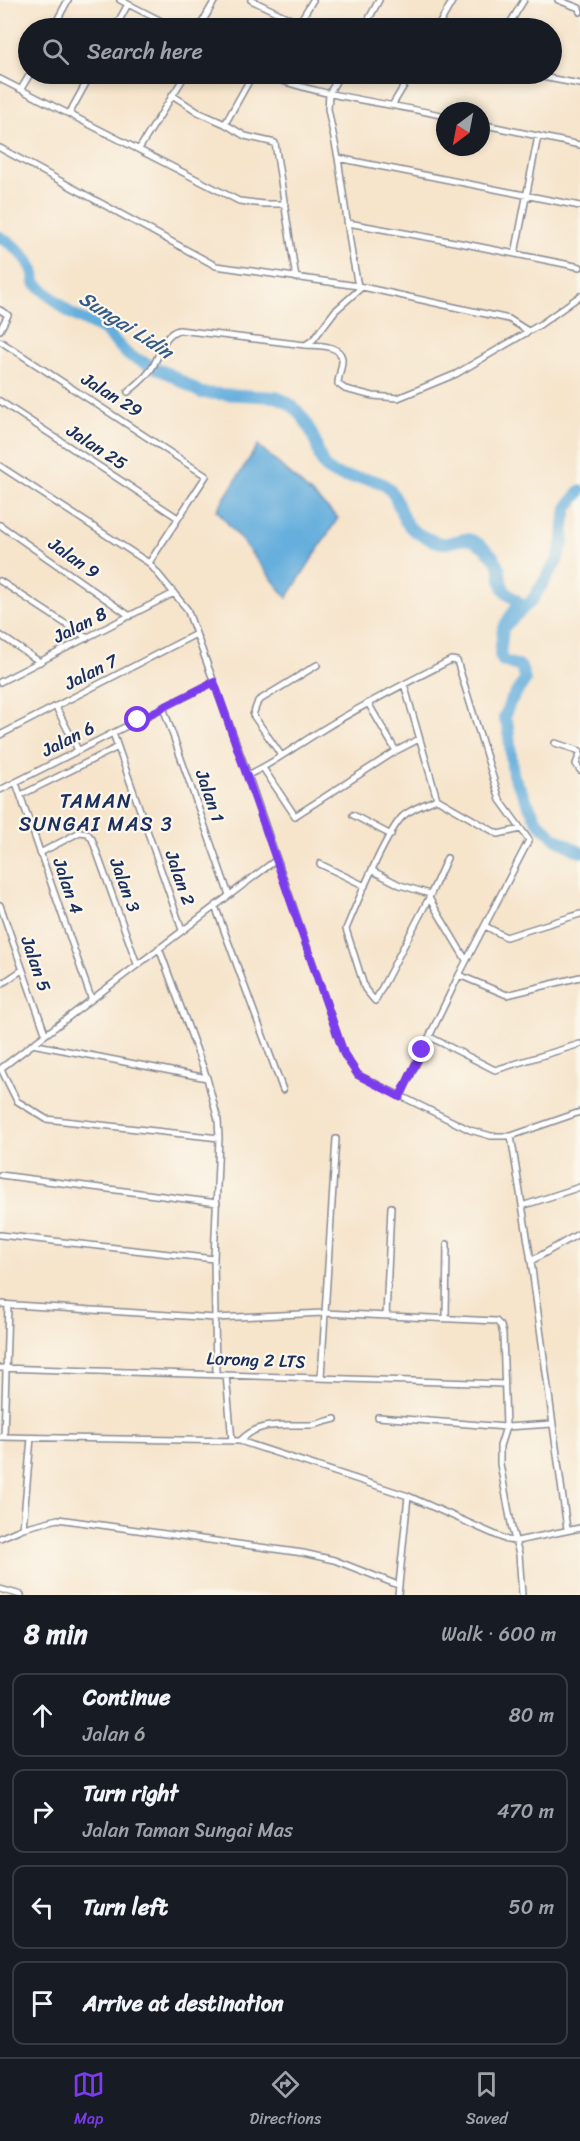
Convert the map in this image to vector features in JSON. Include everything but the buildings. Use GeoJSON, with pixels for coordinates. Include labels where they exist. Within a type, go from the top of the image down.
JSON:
{"type":"FeatureCollection","features":[{"type":"Feature","properties":{"kind":"street"},"geometry":{"type":"LineString","coordinates":[[58,18],[68,0]]}},
{"type":"Feature","properties":{"kind":"street"},"geometry":{"type":"LineString","coordinates":[[120,0],[155,18]]}},
{"type":"Feature","properties":{"kind":"street"},"geometry":{"type":"LineString","coordinates":[[205,18],[215,0]]}},
{"type":"Feature","properties":{"kind":"street"},"geometry":{"type":"LineString","coordinates":[[251,0],[289,18]]}},
{"type":"Feature","properties":{"kind":"street"},"geometry":{"type":"LineString","coordinates":[[302,18],[313,0]]}},
{"type":"Feature","properties":{"kind":"street"},"geometry":{"type":"LineString","coordinates":[[369,18],[379,0]]}},
{"type":"Feature","properties":{"kind":"street"},"geometry":{"type":"LineString","coordinates":[[443,18],[453,0]]}},
{"type":"Feature","properties":{"kind":"street"},"geometry":{"type":"LineString","coordinates":[[513,18],[525,0]]}},
{"type":"Feature","properties":{"kind":"street"},"geometry":{"type":"LineString","coordinates":[[558,0],[579,8],[580,12]]}},
{"type":"Feature","properties":{"kind":"street"},"geometry":{"type":"LineString","coordinates":[[120,18],[128,4]]}},
{"type":"Feature","properties":{"kind":"street"},"geometry":{"type":"LineString","coordinates":[[0,79],[239,201],[285,204]]}},
{"type":"Feature","properties":{"kind":"street"},"geometry":{"type":"LineString","coordinates":[[562,81],[580,84]]}},
{"type":"Feature","properties":{"kind":"street"},"geometry":{"type":"LineString","coordinates":[[21,89],[24,84]]}},
{"type":"Feature","properties":{"kind":"street"},"geometry":{"type":"LineString","coordinates":[[69,114],[86,84]]}},
{"type":"Feature","properties":{"kind":"street"},"geometry":{"type":"LineString","coordinates":[[139,149],[179,84]]}},
{"type":"Feature","properties":{"kind":"street"},"geometry":{"type":"LineString","coordinates":[[225,124],[247,84]]}},
{"type":"Feature","properties":{"kind":"street"},"geometry":{"type":"LineString","coordinates":[[290,84],[329,94],[393,104],[436,114]]}},
{"type":"Feature","properties":{"kind":"street"},"geometry":{"type":"LineString","coordinates":[[334,84],[329,94],[328,109],[360,287]]}},
{"type":"Feature","properties":{"kind":"street"},"geometry":{"type":"LineString","coordinates":[[393,104],[405,84]]}},
{"type":"Feature","properties":{"kind":"street"},"geometry":{"type":"LineString","coordinates":[[172,95],[198,112],[245,136],[275,143],[296,278]]}},
{"type":"Feature","properties":{"kind":"street"},"geometry":{"type":"LineString","coordinates":[[490,126],[580,145]]}},
{"type":"Feature","properties":{"kind":"street"},"geometry":{"type":"LineString","coordinates":[[515,254],[538,136]]}},
{"type":"Feature","properties":{"kind":"street"},"geometry":{"type":"LineString","coordinates":[[0,148],[216,266],[360,287],[509,319],[528,331]]}},
{"type":"Feature","properties":{"kind":"street"},"geometry":{"type":"LineString","coordinates":[[338,158],[580,206]]}},
{"type":"Feature","properties":{"kind":"street"},"geometry":{"type":"LineString","coordinates":[[348,223],[580,267]]}},
{"type":"Feature","properties":{"kind":"street"},"geometry":{"type":"LineString","coordinates":[[305,345],[313,340],[335,311],[360,287]]}},
{"type":"Feature","properties":{"kind":"street"},"geometry":{"type":"LineString","coordinates":[[128,392],[150,372],[170,334],[179,330],[329,348],[337,351],[342,359],[338,384],[345,389],[373,396],[398,398],[456,374],[541,324],[580,296]]}},
{"type":"Feature","properties":{"kind":"street"},"geometry":{"type":"LineString","coordinates":[[0,310],[8,315],[0,330]]}},
{"type":"Feature","properties":{"kind":"street","name":"Jalan 29"},"geometry":{"type":"LineString","coordinates":[[0,342],[206,476],[178,518]]}},
{"type":"Feature","properties":{"kind":"street","name":"Jalan 25"},"geometry":{"type":"LineString","coordinates":[[0,401],[178,518]]}},
{"type":"Feature","properties":{"kind":"street"},"geometry":{"type":"LineString","coordinates":[[0,466],[149,563],[187,609],[248,775],[344,1054],[358,1075],[470,1131],[491,1136],[511,1136],[580,1112]]}},
{"type":"Feature","properties":{"kind":"street"},"geometry":{"type":"LineString","coordinates":[[149,563],[178,518]]}},
{"type":"Feature","properties":{"kind":"street","name":"Jalan 9"},"geometry":{"type":"LineString","coordinates":[[0,525],[130,616]]}},
{"type":"Feature","properties":{"kind":"street"},"geometry":{"type":"LineString","coordinates":[[0,581],[87,638]]}},
{"type":"Feature","properties":{"kind":"street","name":"Jalan 8"},"geometry":{"type":"LineString","coordinates":[[0,682],[174,593]]}},
{"type":"Feature","properties":{"kind":"street","name":"Jalan 7"},"geometry":{"type":"LineString","coordinates":[[0,735],[196,634]]}},
{"type":"Feature","properties":{"kind":"street"},"geometry":{"type":"LineString","coordinates":[[0,635],[40,662]]}},
{"type":"Feature","properties":{"kind":"street"},"geometry":{"type":"LineString","coordinates":[[248,775],[368,703],[451,660],[457,661],[500,800],[529,840],[466,960],[400,1097]]}},
{"type":"Feature","properties":{"kind":"street"},"geometry":{"type":"LineString","coordinates":[[281,755],[254,715],[254,708],[258,701],[317,665]]}},
{"type":"Feature","properties":{"kind":"street","name":"Jalan 6"},"geometry":{"type":"LineString","coordinates":[[0,790],[214,682]]}},
{"type":"Feature","properties":{"kind":"street"},"geometry":{"type":"LineString","coordinates":[[404,684],[437,800],[498,834],[521,829]]}},
{"type":"Feature","properties":{"kind":"street"},"geometry":{"type":"LineString","coordinates":[[368,703],[396,751]]}},
{"type":"Feature","properties":{"kind":"street","name":"Jalan 1"},"geometry":{"type":"LineString","coordinates":[[163,706],[229,895]]}},
{"type":"Feature","properties":{"kind":"street"},"geometry":{"type":"LineString","coordinates":[[56,707],[78,750]]}},
{"type":"Feature","properties":{"kind":"street","name":"Jalan 2"},"geometry":{"type":"LineString","coordinates":[[113,733],[182,930]]}},
{"type":"Feature","properties":{"kind":"street"},"geometry":{"type":"LineString","coordinates":[[263,768],[295,816],[396,751],[419,739]]}},
{"type":"Feature","properties":{"kind":"street"},"geometry":{"type":"LineString","coordinates":[[555,743],[580,752],[576,764],[580,770]]}},
{"type":"Feature","properties":{"kind":"street"},"geometry":{"type":"LineString","coordinates":[[21,795],[118,747]]}},
{"type":"Feature","properties":{"kind":"street","name":"Jalan 4"},"geometry":{"type":"LineString","coordinates":[[16,783],[91,998]]}},
{"type":"Feature","properties":{"kind":"street"},"geometry":{"type":"LineString","coordinates":[[437,800],[416,808],[402,818],[365,886],[347,926],[346,932],[365,989],[375,1001],[430,896],[447,858]]}},
{"type":"Feature","properties":{"kind":"street"},"geometry":{"type":"LineString","coordinates":[[353,815],[391,835]]}},
{"type":"Feature","properties":{"kind":"street","name":"Jalan 3"},"geometry":{"type":"LineString","coordinates":[[40,853],[80,832],[87,833],[92,838],[137,964]]}},
{"type":"Feature","properties":{"kind":"street"},"geometry":{"type":"LineString","coordinates":[[219,1138],[46,1119],[17,1101],[0,1069],[276,860]]}},
{"type":"Feature","properties":{"kind":"street"},"geometry":{"type":"LineString","coordinates":[[320,864],[365,886]]}},
{"type":"Feature","properties":{"kind":"street"},"geometry":{"type":"LineString","coordinates":[[373,871],[400,885],[430,896],[466,960]]}},
{"type":"Feature","properties":{"kind":"street","name":"Jalan 5"},"geometry":{"type":"LineString","coordinates":[[0,905],[45,1034]]}},
{"type":"Feature","properties":{"kind":"street"},"geometry":{"type":"LineString","coordinates":[[215,906],[283,1090]]}},
{"type":"Feature","properties":{"kind":"street"},"geometry":{"type":"LineString","coordinates":[[485,926],[506,937],[580,914]]}},
{"type":"Feature","properties":{"kind":"street"},"geometry":{"type":"LineString","coordinates":[[159,948],[207,1078],[218,1120],[214,1258],[216,1374]]}},
{"type":"Feature","properties":{"kind":"street"},"geometry":{"type":"LineString","coordinates":[[0,985],[22,970]]}},
{"type":"Feature","properties":{"kind":"street"},"geometry":{"type":"LineString","coordinates":[[459,975],[507,996],[580,977]]}},
{"type":"Feature","properties":{"kind":"street"},"geometry":{"type":"LineString","coordinates":[[429,1037],[495,1070],[580,1044]]}},
{"type":"Feature","properties":{"kind":"street"},"geometry":{"type":"LineString","coordinates":[[32,1044],[207,1078]]}},
{"type":"Feature","properties":{"kind":"street"},"geometry":{"type":"LineString","coordinates":[[511,1136],[531,1261],[567,1529]]}},
{"type":"Feature","properties":{"kind":"street"},"geometry":{"type":"LineString","coordinates":[[321,1377],[336,1139]]}},
{"type":"Feature","properties":{"kind":"street"},"geometry":{"type":"LineString","coordinates":[[0,1175],[217,1203]]}},
{"type":"Feature","properties":{"kind":"street"},"geometry":{"type":"LineString","coordinates":[[522,1206],[580,1187]]}},
{"type":"Feature","properties":{"kind":"street"},"geometry":{"type":"LineString","coordinates":[[386,1316],[391,1207]]}},
{"type":"Feature","properties":{"kind":"street"},"geometry":{"type":"LineString","coordinates":[[531,1261],[580,1233]]}},
{"type":"Feature","properties":{"kind":"street"},"geometry":{"type":"LineString","coordinates":[[0,1235],[214,1258]]}},
{"type":"Feature","properties":{"kind":"street"},"geometry":{"type":"LineString","coordinates":[[446,1318],[447,1244]]}},
{"type":"Feature","properties":{"kind":"street"},"geometry":{"type":"LineString","coordinates":[[0,1304],[215,1318],[324,1313],[496,1321],[501,1326],[506,1427],[500,1446],[500,1464],[512,1529],[517,1541],[522,1595]]}},
{"type":"Feature","properties":{"kind":"street"},"geometry":{"type":"LineString","coordinates":[[8,1305],[3,1368],[2,1437],[240,1441],[408,1496],[507,1540],[517,1541],[580,1528]]}},
{"type":"Feature","properties":{"kind":"street","name":"Lorong 2 LTS"},"geometry":{"type":"LineString","coordinates":[[3,1368],[504,1384]]}},
{"type":"Feature","properties":{"kind":"street"},"geometry":{"type":"LineString","coordinates":[[226,1375],[232,1441]]}},
{"type":"Feature","properties":{"kind":"street"},"geometry":{"type":"LineString","coordinates":[[378,1417],[506,1427],[552,1425]]}},
{"type":"Feature","properties":{"kind":"street"},"geometry":{"type":"LineString","coordinates":[[240,1441],[253,1429],[290,1424],[314,1425],[335,1419]]}},
{"type":"Feature","properties":{"kind":"street"},"geometry":{"type":"LineString","coordinates":[[23,1528],[31,1438]]}},
{"type":"Feature","properties":{"kind":"street"},"geometry":{"type":"LineString","coordinates":[[398,1595],[408,1496]]}},
{"type":"Feature","properties":{"kind":"street"},"geometry":{"type":"LineString","coordinates":[[0,1538],[23,1528],[58,1519],[303,1553],[334,1560],[398,1586]]}},
{"type":"Feature","properties":{"kind":"street"},"geometry":{"type":"LineString","coordinates":[[0,1589],[21,1595]]}},
{"type":"Feature","properties":{"kind":"water"},"geometry":{"type":"Polygon","coordinates":[[[258,445],[338,518],[287,598],[217,510],[258,445]]]}},
{"type":"Feature","properties":{"kind":"waterway","name":"Sungai Lidin"},"geometry":{"type":"LineString","coordinates":[[0,237],[18,250],[29,262],[35,283],[70,313],[105,331],[128,355],[171,375],[201,393],[276,397],[283,400],[290,404],[306,422],[321,460],[327,469],[339,476],[373,480],[386,486],[392,492],[408,525],[424,537],[443,543],[468,539],[482,546],[498,563],[504,590],[519,603],[503,628]]}},
{"type":"Feature","properties":{"kind":"waterway"},"geometry":{"type":"LineString","coordinates":[[580,491],[567,508],[563,542],[557,561],[533,599],[503,628],[500,655],[503,661],[521,667],[525,680],[510,702],[504,718],[508,726],[513,775],[537,821],[555,838],[580,852]]}},
{"type":"Feature","properties":{"kind":"district","name":"TAMAN SUNGAI MAS 3"},"geometry":{"type":"Point","coordinates":[96,812]}},
{"type":"Feature","properties":{"kind":"route"},"geometry":{"type":"LineString","coordinates":[[138,720],[214,682],[344,1054],[358,1075],[400,1097],[422,1050]]}}]}
